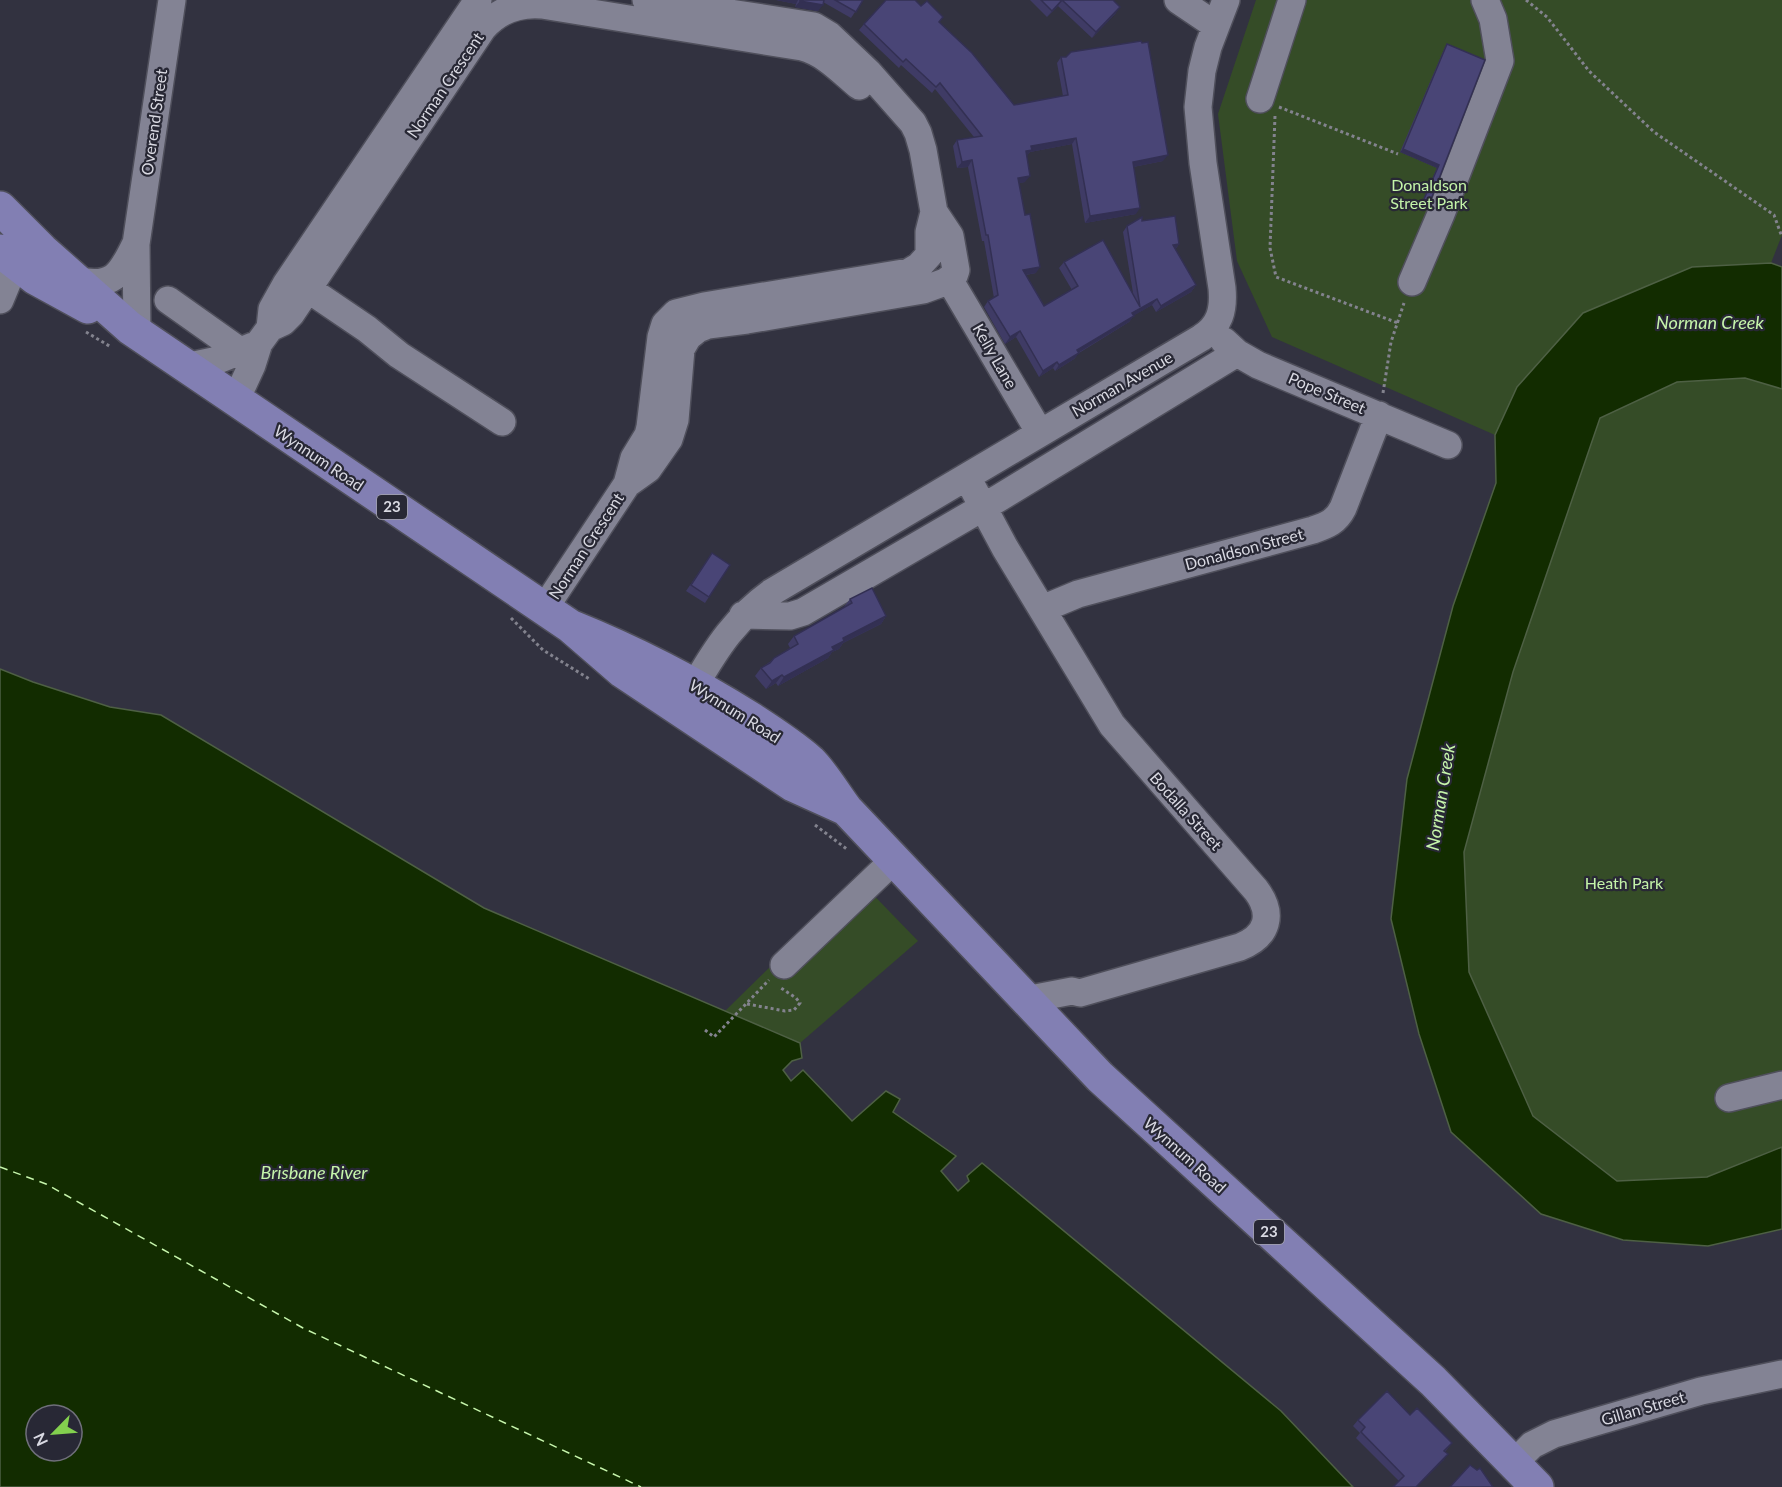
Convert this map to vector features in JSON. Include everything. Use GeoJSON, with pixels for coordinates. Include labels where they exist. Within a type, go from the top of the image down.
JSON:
{"type":"FeatureCollection","features":[{"type":"Feature","properties":{"kind":"main road"},"geometry":{"type":"LineString","coordinates":[[2,210],[18,248],[7,257]]}},
{"type":"Feature","properties":{"kind":"main road","name":"Wynnum Road"},"geometry":{"type":"LineString","coordinates":[[2,210],[134,331],[557,618],[610,643],[687,697],[793,785],[846,809],[1100,1077],[1433,1381],[1537,1487]]}},
{"type":"Feature","properties":{"kind":"main road","name":"Wynnum Road"},"geometry":{"type":"LineString","coordinates":[[7,257],[48,286],[134,331]]}},
{"type":"Feature","properties":{"kind":"street","name":"Overend Street"},"geometry":{"type":"LineString","coordinates":[[134,331],[136,244],[172,0]]}},
{"type":"Feature","properties":{"kind":"street","name":"Norman Crescent"},"geometry":{"type":"LineString","coordinates":[[240,405],[240,391],[252,365],[256,341],[283,289],[478,0]]}},
{"type":"Feature","properties":{"kind":"street","name":"Norman Crescent"},"geometry":{"type":"LineString","coordinates":[[557,618],[627,484],[634,458],[650,427],[661,337],[665,324],[671,316],[704,306],[909,272],[919,266],[929,255],[929,232],[934,212],[920,140],[914,126],[868,72],[821,29],[725,6],[646,0]]}},
{"type":"Feature","properties":{"kind":"street"},"geometry":{"type":"LineString","coordinates":[[1178,0],[1215,25]]}},
{"type":"Feature","properties":{"kind":"street"},"geometry":{"type":"LineString","coordinates":[[1214,328],[1220,319],[1223,307],[1222,288],[1203,163],[1198,107],[1202,71],[1215,25],[1226,0]]}},
{"type":"Feature","properties":{"kind":"street"},"geometry":{"type":"LineString","coordinates":[[1260,99],[1292,0]]}},
{"type":"Feature","properties":{"kind":"street"},"geometry":{"type":"LineString","coordinates":[[1412,282],[1500,61],[1493,19],[1485,0]]}},
{"type":"Feature","properties":{"kind":"street","name":"Norman Crescent"},"geometry":{"type":"LineString","coordinates":[[185,367],[218,360],[256,341],[287,318],[483,28],[499,14],[518,6],[542,5],[809,49],[825,58],[867,92],[901,111]]}},
{"type":"Feature","properties":{"kind":"street","name":"Norman Crescent"},"geometry":{"type":"LineString","coordinates":[[627,484],[648,469],[669,439],[674,426],[681,349],[688,337],[708,325],[923,290],[950,279],[956,270],[951,241],[945,227],[934,212]]}},
{"type":"Feature","properties":{"kind":"street","name":"Overend Street"},"geometry":{"type":"LineString","coordinates":[[76,280],[95,283],[107,281],[117,275],[123,271],[136,244]]}},
{"type":"Feature","properties":{"kind":"street"},"geometry":{"type":"LineString","coordinates":[[0,300],[7,257]]}},
{"type":"Feature","properties":{"kind":"street","name":"Kelly Lane"},"geometry":{"type":"LineString","coordinates":[[950,279],[1040,433]]}},
{"type":"Feature","properties":{"kind":"street"},"geometry":{"type":"LineString","coordinates":[[308,289],[367,329],[399,356],[502,422]]}},
{"type":"Feature","properties":{"kind":"street"},"geometry":{"type":"LineString","coordinates":[[168,300],[256,341]]}},
{"type":"Feature","properties":{"kind":"street","name":"Pope Street"},"geometry":{"type":"LineString","coordinates":[[1214,328],[1226,344],[1258,365],[1448,445]]}},
{"type":"Feature","properties":{"kind":"street","name":"Norman Avenue"},"geometry":{"type":"LineString","coordinates":[[687,697],[722,640],[756,603],[1201,338],[1214,328]]}},
{"type":"Feature","properties":{"kind":"street","name":"Norman Avenue"},"geometry":{"type":"LineString","coordinates":[[743,615],[790,616],[803,612],[983,507],[1237,353]]}},
{"type":"Feature","properties":{"kind":"street","name":"Donaldson Street"},"geometry":{"type":"LineString","coordinates":[[1042,609],[1078,594],[1302,533],[1336,520],[1343,508],[1379,416]]}},
{"type":"Feature","properties":{"kind":"street","name":"Bodalla Street"},"geometry":{"type":"LineString","coordinates":[[967,477],[1042,609],[1112,725],[1256,890],[1266,910],[1263,930],[1247,944],[1080,993],[1072,991],[1025,1000]]}},
{"type":"Feature","properties":{"kind":"street"},"geometry":{"type":"LineString","coordinates":[[781,975],[895,859]]}},
{"type":"Feature","properties":{"kind":"street"},"geometry":{"type":"LineString","coordinates":[[1729,1098],[1782,1085]]}},
{"type":"Feature","properties":{"kind":"street","name":"Gillan Street"},"geometry":{"type":"LineString","coordinates":[[1514,1463],[1532,1445],[1554,1434],[1701,1391],[1782,1374]]}},
{"type":"Feature","properties":{"kind":"path"},"geometry":{"type":"LineString","coordinates":[[1526,0],[1547,17],[1589,71],[1654,132],[1774,215],[1782,237]]}},
{"type":"Feature","properties":{"kind":"path"},"geometry":{"type":"LineString","coordinates":[[1398,154],[1277,106],[1274,121],[1270,248],[1276,277],[1398,323]]}},
{"type":"Feature","properties":{"kind":"path"},"geometry":{"type":"LineString","coordinates":[[1379,416],[1391,342],[1412,282]]}},
{"type":"Feature","properties":{"kind":"path"},"geometry":{"type":"LineString","coordinates":[[747,1004],[785,1011],[794,1010],[800,1003],[781,975]]}},
{"type":"Feature","properties":{"kind":"path"},"geometry":{"type":"LineString","coordinates":[[705,1030],[714,1037],[759,992]]}},
{"type":"Feature","properties":{"kind":"green space","name":"Donaldson Street Park"},"geometry":{"type":"Polygon","coordinates":[[[1256,0],[1782,0],[1782,235],[1771,263],[1692,267],[1517,387],[1495,435],[1272,337],[1237,261],[1218,114],[1256,0]]]}},
{"type":"Feature","properties":{"kind":"green space","name":"Heath Park"},"geometry":{"type":"Polygon","coordinates":[[[1745,378],[1782,389],[1782,1147],[1707,1177],[1617,1181],[1533,1116],[1469,972],[1464,852],[1513,672],[1600,418],[1677,382],[1745,378]]]}},
{"type":"Feature","properties":{"kind":"green space"},"geometry":{"type":"Polygon","coordinates":[[[859,880],[918,941],[800,1043],[725,1011],[859,880]]]}},
{"type":"Feature","properties":{"kind":"water","name":"Norman Creek"},"geometry":{"type":"Polygon","coordinates":[[[1771,263],[1782,267],[1782,389],[1745,378],[1677,382],[1600,418],[1513,672],[1464,852],[1469,972],[1533,1116],[1617,1181],[1707,1177],[1782,1147],[1782,1229],[1708,1246],[1623,1240],[1541,1214],[1451,1132],[1419,1034],[1391,919],[1407,779],[1453,606],[1496,483],[1495,435],[1517,387],[1583,313],[1692,267],[1771,263]]]}},
{"type":"Feature","properties":{"kind":"water","name":"Brisbane River"},"geometry":{"type":"Polygon","coordinates":[[[0,669],[110,707],[161,715],[484,908],[800,1043],[802,1058],[792,1061],[783,1070],[791,1081],[803,1070],[852,1121],[886,1091],[900,1099],[893,1112],[956,1156],[941,1171],[958,1191],[969,1181],[967,1176],[982,1163],[1281,1411],[1353,1487],[0,1487],[0,669]]]}},
{"type":"Feature","properties":{"kind":"building"},"geometry":{"type":"Polygon","coordinates":[[[800,0],[824,0],[823,5],[800,0]]]}},
{"type":"Feature","properties":{"kind":"building"},"geometry":{"type":"Polygon","coordinates":[[[835,0],[863,0],[856,12],[835,0]]]}},
{"type":"Feature","properties":{"kind":"building"},"geometry":{"type":"Polygon","coordinates":[[[886,0],[915,0],[921,6],[927,1],[943,17],[939,22],[972,53],[1014,105],[1068,95],[1061,57],[1066,57],[1071,52],[1141,41],[1142,43],[1148,42],[1168,155],[1133,162],[1140,208],[1090,216],[1076,138],[1031,146],[1032,150],[1026,151],[1030,176],[1018,178],[1025,215],[1030,214],[1040,267],[1023,270],[1044,306],[1078,286],[1064,262],[1103,240],[1140,307],[1127,226],[1142,217],[1142,221],[1175,216],[1179,244],[1173,245],[1196,285],[1161,306],[1157,299],[1132,313],[1134,316],[1077,350],[1079,353],[1043,371],[1020,331],[1010,337],[988,301],[998,295],[988,235],[986,235],[972,160],[962,162],[957,140],[982,136],[940,83],[936,87],[906,59],[903,62],[864,24],[886,0]]]}},
{"type":"Feature","properties":{"kind":"building"},"geometry":{"type":"Polygon","coordinates":[[[1041,0],[1062,0],[1052,11],[1041,0]]]}},
{"type":"Feature","properties":{"kind":"building"},"geometry":{"type":"Polygon","coordinates":[[[1062,0],[1113,0],[1120,7],[1096,32],[1062,0]]]}},
{"type":"Feature","properties":{"kind":"building"},"geometry":{"type":"Polygon","coordinates":[[[1447,44],[1485,60],[1430,202],[1424,199],[1439,165],[1403,149],[1447,44]]]}},
{"type":"Feature","properties":{"kind":"building"},"geometry":{"type":"Polygon","coordinates":[[[712,553],[730,565],[709,597],[691,585],[712,553]]]}},
{"type":"Feature","properties":{"kind":"building"},"geometry":{"type":"Polygon","coordinates":[[[872,588],[886,616],[843,638],[844,641],[832,647],[834,650],[784,677],[782,675],[772,681],[761,668],[798,644],[794,636],[852,603],[850,599],[872,588]]]}},
{"type":"Feature","properties":{"kind":"building"},"geometry":{"type":"Polygon","coordinates":[[[1387,1391],[1410,1415],[1417,1408],[1452,1443],[1444,1451],[1448,1454],[1416,1487],[1393,1487],[1404,1476],[1361,1432],[1365,1427],[1358,1420],[1387,1391]]]}},
{"type":"Feature","properties":{"kind":"building"},"geometry":{"type":"Polygon","coordinates":[[[1470,1465],[1477,1470],[1480,1468],[1493,1487],[1450,1487],[1470,1465]]]}},
{"type":"Feature","properties":{"kind":"ferry route"},"geometry":{"type":"LineString","coordinates":[[0,1167],[46,1184],[303,1328],[641,1487]]}}]}
